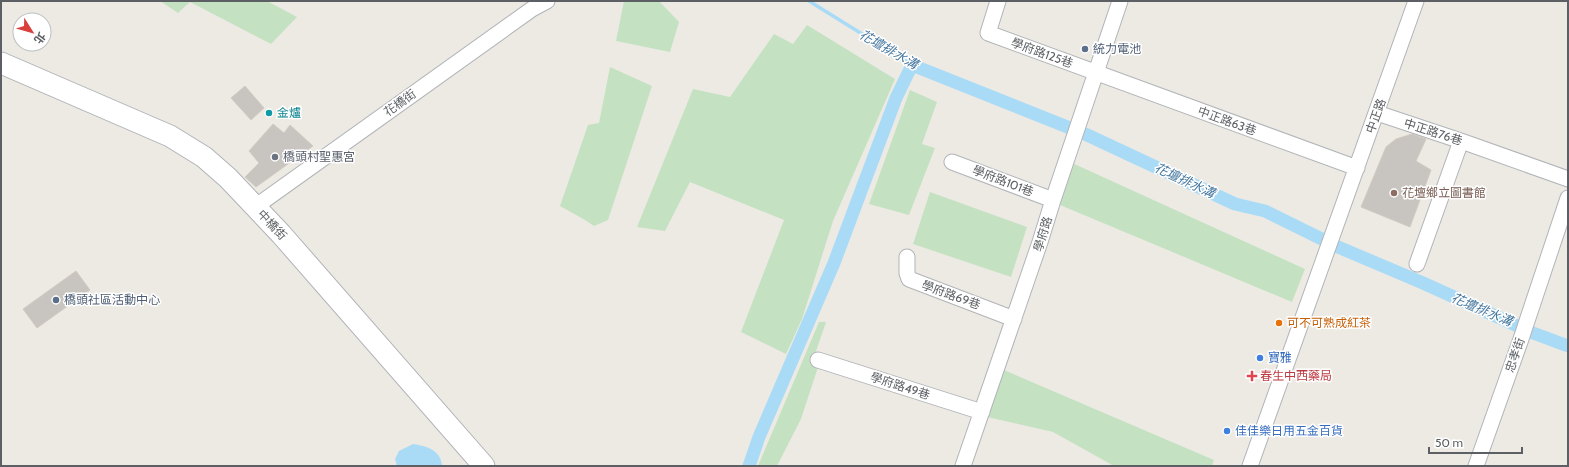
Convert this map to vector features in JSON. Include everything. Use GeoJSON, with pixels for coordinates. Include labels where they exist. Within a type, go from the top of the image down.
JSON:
{"type":"FeatureCollection","features":[{"type":"Feature","properties":{"kind":"street","name":"花橋街"},"geometry":{"type":"LineString","coordinates":[[255,207],[532,9],[547,1]]}},
{"type":"Feature","properties":{"kind":"street","name":"學府路125巷"},"geometry":{"type":"LineString","coordinates":[[998,1],[988,33],[1096,73]]}},
{"type":"Feature","properties":{"kind":"street","name":"學府路"},"geometry":{"type":"LineString","coordinates":[[963,466],[1080,124],[1120,1]]}},
{"type":"Feature","properties":{"kind":"street","name":"中正路"},"geometry":{"type":"LineString","coordinates":[[1250,466],[1308,308],[1324,258],[1416,1]]}},
{"type":"Feature","properties":{"kind":"street","name":"中橋街"},"geometry":{"type":"LineString","coordinates":[[1,63],[170,136],[204,157],[228,178],[281,234],[484,466]]}},
{"type":"Feature","properties":{"kind":"street","name":"中正路63巷"},"geometry":{"type":"LineString","coordinates":[[1096,73],[1357,168]]}},
{"type":"Feature","properties":{"kind":"street","name":"中正路76巷"},"geometry":{"type":"LineString","coordinates":[[1377,113],[1568,179]]}},
{"type":"Feature","properties":{"kind":"street"},"geometry":{"type":"LineString","coordinates":[[1417,264],[1461,141]]}},
{"type":"Feature","properties":{"kind":"street","name":"學府路101巷"},"geometry":{"type":"LineString","coordinates":[[952,162],[1053,200]]}},
{"type":"Feature","properties":{"kind":"street","name":"忠孝街"},"geometry":{"type":"LineString","coordinates":[[1476,466],[1521,339],[1568,198]]}},
{"type":"Feature","properties":{"kind":"street","name":"學府路69巷"},"geometry":{"type":"LineString","coordinates":[[907,258],[907,273],[909,279],[1014,319]]}},
{"type":"Feature","properties":{"kind":"street","name":"學府路49巷"},"geometry":{"type":"LineString","coordinates":[[818,360],[982,412]]}},
{"type":"Feature","properties":{"kind":"green space"},"geometry":{"type":"Polygon","coordinates":[[[160,1],[267,1],[297,17],[271,44],[190,2],[178,13],[160,1]]]}},
{"type":"Feature","properties":{"kind":"green space"},"geometry":{"type":"Polygon","coordinates":[[[624,1],[659,1],[679,22],[670,52],[616,41],[624,1]]]}},
{"type":"Feature","properties":{"kind":"green space"},"geometry":{"type":"Polygon","coordinates":[[[807,25],[895,79],[833,221],[802,319],[786,354],[741,332],[784,220],[690,182],[665,231],[637,227],[693,89],[730,97],[774,34],[793,44],[807,25]]]}},
{"type":"Feature","properties":{"kind":"green space"},"geometry":{"type":"Polygon","coordinates":[[[610,67],[652,86],[608,220],[594,226],[560,206],[588,125],[599,123],[610,67]]]}},
{"type":"Feature","properties":{"kind":"green space"},"geometry":{"type":"Polygon","coordinates":[[[910,90],[937,102],[922,144],[935,148],[909,215],[869,204],[910,90]]]}},
{"type":"Feature","properties":{"kind":"green space"},"geometry":{"type":"Polygon","coordinates":[[[1070,162],[1305,269],[1292,302],[1060,205],[1070,162]]]}},
{"type":"Feature","properties":{"kind":"green space"},"geometry":{"type":"Polygon","coordinates":[[[930,192],[1027,227],[1011,277],[913,244],[930,192]]]}},
{"type":"Feature","properties":{"kind":"green space"},"geometry":{"type":"Polygon","coordinates":[[[819,322],[826,322],[814,357],[820,361],[801,419],[777,466],[758,466],[819,322]]]}},
{"type":"Feature","properties":{"kind":"green space"},"geometry":{"type":"Polygon","coordinates":[[[1004,370],[1214,460],[1212,466],[1114,466],[1053,432],[987,417],[1004,370]]]}},
{"type":"Feature","properties":{"kind":"water"},"geometry":{"type":"Polygon","coordinates":[[[413,444],[423,446],[436,453],[439,456],[442,466],[397,466],[395,459],[399,451],[413,444]]]}},
{"type":"Feature","properties":{"kind":"building"},"geometry":{"type":"Polygon","coordinates":[[[245,86],[264,108],[251,120],[231,98],[245,86]]]}},
{"type":"Feature","properties":{"kind":"building","name":"橋頭村聖惠宮"},"geometry":{"type":"Polygon","coordinates":[[[273,124],[284,133],[290,125],[313,146],[256,187],[245,177],[259,163],[249,151],[273,124]]]}},
{"type":"Feature","properties":{"kind":"building","name":"花壇鄉立圖書館"},"geometry":{"type":"Polygon","coordinates":[[[1412,134],[1426,139],[1416,161],[1431,170],[1410,227],[1361,207],[1386,147],[1396,139],[1412,134]]]}},
{"type":"Feature","properties":{"kind":"building","name":"橋頭社區活動中心"},"geometry":{"type":"Polygon","coordinates":[[[76,271],[90,290],[37,328],[23,309],[76,271]]]}},
{"type":"Feature","properties":{"kind":"waterway","name":"花壇排水溝"},"geometry":{"type":"LineString","coordinates":[[809,1],[912,65]]}},
{"type":"Feature","properties":{"kind":"waterway","name":"花壇排水溝"},"geometry":{"type":"LineString","coordinates":[[749,466],[759,437],[834,263],[896,98],[912,65],[1085,134],[1235,204],[1265,211],[1338,247],[1423,283],[1533,333],[1568,346]]}},
{"type":"Feature","properties":{"kind":"place","name":"統力電池"},"geometry":{"type":"Point","coordinates":[1085,49]}},
{"type":"Feature","properties":{"kind":"place","name":"金爐"},"geometry":{"type":"Point","coordinates":[269,113]}},
{"type":"Feature","properties":{"kind":"place","name":"橋頭村聖惠宮"},"geometry":{"type":"Point","coordinates":[275,157]}},
{"type":"Feature","properties":{"kind":"place","name":"花壇鄉立圖書館"},"geometry":{"type":"Point","coordinates":[1394,193]}},
{"type":"Feature","properties":{"kind":"place","name":"橋頭社區活動中心"},"geometry":{"type":"Point","coordinates":[56,300]}},
{"type":"Feature","properties":{"kind":"place","name":"可不可熟成紅茶"},"geometry":{"type":"Point","coordinates":[1279,323]}},
{"type":"Feature","properties":{"kind":"place","name":"寶雅"},"geometry":{"type":"Point","coordinates":[1260,358]}},
{"type":"Feature","properties":{"kind":"place","name":"春生中西藥局"},"geometry":{"type":"Point","coordinates":[1252,376]}},
{"type":"Feature","properties":{"kind":"place","name":"佳佳樂日用五金百貨"},"geometry":{"type":"Point","coordinates":[1227,431]}}]}
